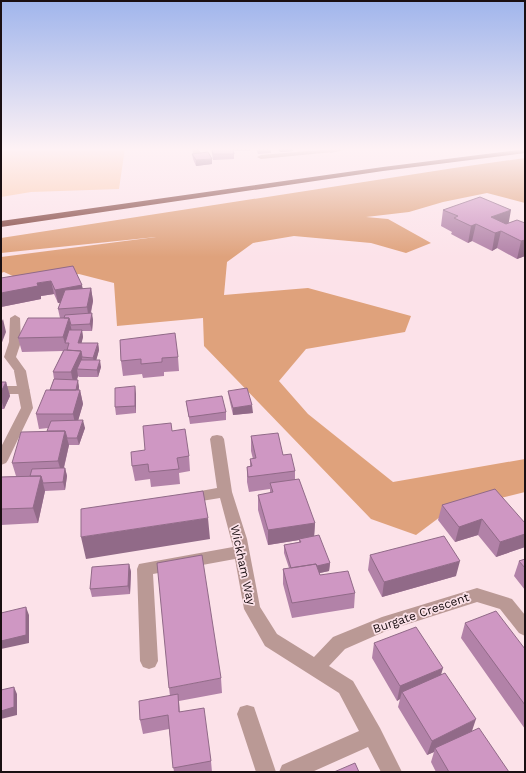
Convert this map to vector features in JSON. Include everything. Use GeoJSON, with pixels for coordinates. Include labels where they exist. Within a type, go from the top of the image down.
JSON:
{"type":"FeatureCollection","features":[{"type":"Feature","properties":{"kind":"highway"},"geometry":{"type":"LineString","coordinates":[[1,224],[278,184]]}},
{"type":"Feature","properties":{"kind":"street"},"geometry":{"type":"LineString","coordinates":[[1,460],[27,408],[20,371],[10,357],[15,342],[15,318]]}},
{"type":"Feature","properties":{"kind":"street"},"geometry":{"type":"LineString","coordinates":[[1,390],[24,390]]}},
{"type":"Feature","properties":{"kind":"street","name":"Wickham Way"},"geometry":{"type":"LineString","coordinates":[[217,439],[225,492],[241,552],[252,609],[271,640],[317,667],[346,687],[374,735],[392,772]]}},
{"type":"Feature","properties":{"kind":"street"},"geometry":{"type":"LineString","coordinates":[[173,501],[225,492]]}},
{"type":"Feature","properties":{"kind":"street"},"geometry":{"type":"LineString","coordinates":[[149,661],[145,569],[241,552]]}},
{"type":"Feature","properties":{"kind":"street","name":"Burgate Crescent"},"geometry":{"type":"LineString","coordinates":[[317,667],[339,643],[382,625],[477,595],[506,604],[525,628]]}},
{"type":"Feature","properties":{"kind":"street"},"geometry":{"type":"LineString","coordinates":[[247,714],[266,772]]}},
{"type":"Feature","properties":{"kind":"street"},"geometry":{"type":"LineString","coordinates":[[289,772],[374,735]]}},
{"type":"Feature","properties":{"kind":"shaded area"},"geometry":{"type":"Polygon","coordinates":[[[1,184],[120,184],[119,189],[31,192],[1,197],[1,184]]]}},
{"type":"Feature","properties":{"kind":"shaded area"},"geometry":{"type":"Polygon","coordinates":[[[350,184],[525,184],[525,203],[487,193],[443,202],[409,212],[366,217],[388,219],[431,243],[406,253],[371,243],[294,236],[253,243],[227,262],[224,295],[308,288],[411,316],[405,332],[306,349],[279,381],[308,414],[393,482],[525,459],[525,492],[448,511],[416,535],[371,519],[204,346],[203,318],[117,326],[114,283],[79,274],[15,282],[15,277],[4,272],[1,273],[1,257],[156,237],[1,253],[1,238],[350,184]]]}},
{"type":"Feature","properties":{"kind":"building"},"geometry":{"type":"Polygon","coordinates":[[[480,197],[511,210],[491,217],[506,224],[517,220],[525,223],[525,240],[521,241],[501,231],[495,233],[476,224],[471,226],[454,218],[458,216],[443,210],[480,197]]]}},
{"type":"Feature","properties":{"kind":"building"},"geometry":{"type":"Polygon","coordinates":[[[73,266],[82,285],[55,290],[51,281],[37,283],[38,286],[1,293],[1,278],[73,266]]]}},
{"type":"Feature","properties":{"kind":"building"},"geometry":{"type":"Polygon","coordinates":[[[91,288],[87,307],[58,309],[65,290],[91,288]]]}},
{"type":"Feature","properties":{"kind":"building"},"geometry":{"type":"Polygon","coordinates":[[[92,313],[90,324],[71,325],[69,318],[64,318],[65,315],[92,313]]]}},
{"type":"Feature","properties":{"kind":"building"},"geometry":{"type":"Polygon","coordinates":[[[28,318],[69,318],[63,337],[18,338],[28,318]]]}},
{"type":"Feature","properties":{"kind":"building"},"geometry":{"type":"Polygon","coordinates":[[[69,330],[82,330],[78,343],[98,343],[93,358],[82,357],[81,351],[67,350],[69,343],[65,343],[69,330]]]}},
{"type":"Feature","properties":{"kind":"building"},"geometry":{"type":"Polygon","coordinates":[[[175,333],[178,357],[162,358],[162,362],[141,364],[141,359],[121,361],[120,340],[175,333]]]}},
{"type":"Feature","properties":{"kind":"building"},"geometry":{"type":"Polygon","coordinates":[[[64,350],[81,351],[71,372],[53,372],[64,350]]]}},
{"type":"Feature","properties":{"kind":"building"},"geometry":{"type":"Polygon","coordinates":[[[81,360],[100,360],[97,370],[77,369],[81,360]]]}},
{"type":"Feature","properties":{"kind":"building"},"geometry":{"type":"Polygon","coordinates":[[[54,379],[78,380],[76,390],[50,390],[54,379]]]}},
{"type":"Feature","properties":{"kind":"building"},"geometry":{"type":"Polygon","coordinates":[[[1,382],[6,382],[1,392],[1,382]]]}},
{"type":"Feature","properties":{"kind":"building"},"geometry":{"type":"Polygon","coordinates":[[[135,386],[135,406],[115,407],[115,388],[135,386]]]}},
{"type":"Feature","properties":{"kind":"building"},"geometry":{"type":"Polygon","coordinates":[[[247,388],[252,405],[233,408],[228,391],[247,388]]]}},
{"type":"Feature","properties":{"kind":"building"},"geometry":{"type":"Polygon","coordinates":[[[46,390],[80,390],[73,414],[36,414],[46,390]]]}},
{"type":"Feature","properties":{"kind":"building"},"geometry":{"type":"Polygon","coordinates":[[[222,396],[226,412],[189,417],[186,401],[222,396]]]}},
{"type":"Feature","properties":{"kind":"building"},"geometry":{"type":"Polygon","coordinates":[[[83,420],[77,438],[67,438],[65,431],[47,431],[51,421],[83,420]]]}},
{"type":"Feature","properties":{"kind":"building"},"geometry":{"type":"Polygon","coordinates":[[[171,423],[172,431],[185,429],[189,456],[177,458],[179,469],[149,472],[148,464],[132,466],[131,452],[145,450],[143,426],[171,423]]]}},
{"type":"Feature","properties":{"kind":"building"},"geometry":{"type":"Polygon","coordinates":[[[65,431],[58,461],[12,463],[21,432],[65,431]]]}},
{"type":"Feature","properties":{"kind":"building"},"geometry":{"type":"Polygon","coordinates":[[[278,433],[283,455],[291,454],[295,471],[248,477],[247,467],[252,466],[250,459],[256,458],[251,436],[278,433]]]}},
{"type":"Feature","properties":{"kind":"building"},"geometry":{"type":"Polygon","coordinates":[[[65,468],[63,482],[43,483],[41,476],[30,476],[32,469],[65,468]]]}},
{"type":"Feature","properties":{"kind":"building"},"geometry":{"type":"Polygon","coordinates":[[[41,476],[33,508],[1,509],[1,477],[41,476]]]}},
{"type":"Feature","properties":{"kind":"building"},"geometry":{"type":"Polygon","coordinates":[[[299,479],[315,523],[268,530],[258,495],[273,492],[270,483],[299,479]]]}},
{"type":"Feature","properties":{"kind":"building"},"geometry":{"type":"Polygon","coordinates":[[[495,489],[525,523],[525,534],[500,542],[482,519],[459,527],[442,505],[495,489]]]}},
{"type":"Feature","properties":{"kind":"building"},"geometry":{"type":"Polygon","coordinates":[[[203,491],[208,518],[81,537],[81,509],[203,491]]]}},
{"type":"Feature","properties":{"kind":"building"},"geometry":{"type":"Polygon","coordinates":[[[319,535],[330,563],[317,566],[316,564],[291,568],[284,545],[301,542],[299,539],[319,535]]]}},
{"type":"Feature","properties":{"kind":"building"},"geometry":{"type":"Polygon","coordinates":[[[444,536],[460,561],[384,582],[370,555],[444,536]]]}},
{"type":"Feature","properties":{"kind":"building"},"geometry":{"type":"Polygon","coordinates":[[[202,555],[221,678],[169,688],[157,563],[202,555]]]}},
{"type":"Feature","properties":{"kind":"building"},"geometry":{"type":"Polygon","coordinates":[[[525,559],[525,568],[519,561],[525,559]]]}},
{"type":"Feature","properties":{"kind":"building"},"geometry":{"type":"Polygon","coordinates":[[[129,564],[128,586],[90,589],[92,567],[129,564]]]}},
{"type":"Feature","properties":{"kind":"building"},"geometry":{"type":"Polygon","coordinates":[[[316,564],[320,575],[348,571],[355,593],[292,603],[283,569],[316,564]]]}},
{"type":"Feature","properties":{"kind":"building"},"geometry":{"type":"Polygon","coordinates":[[[26,607],[26,635],[1,641],[1,613],[26,607]]]}},
{"type":"Feature","properties":{"kind":"building"},"geometry":{"type":"Polygon","coordinates":[[[496,611],[525,649],[525,705],[465,623],[496,611]]]}},
{"type":"Feature","properties":{"kind":"building"},"geometry":{"type":"Polygon","coordinates":[[[416,627],[443,668],[400,686],[374,643],[416,627]]]}},
{"type":"Feature","properties":{"kind":"building"},"geometry":{"type":"Polygon","coordinates":[[[445,673],[476,719],[432,741],[402,692],[445,673]]]}},
{"type":"Feature","properties":{"kind":"building"},"geometry":{"type":"Polygon","coordinates":[[[14,687],[14,707],[1,711],[1,690],[14,687]]]}},
{"type":"Feature","properties":{"kind":"building"},"geometry":{"type":"Polygon","coordinates":[[[178,694],[179,712],[204,708],[211,761],[173,768],[168,715],[140,720],[139,701],[178,694]]]}},
{"type":"Feature","properties":{"kind":"building"},"geometry":{"type":"Polygon","coordinates":[[[479,728],[509,772],[449,772],[435,748],[479,728]]]}},
{"type":"Feature","properties":{"kind":"building"},"geometry":{"type":"Polygon","coordinates":[[[355,763],[359,772],[334,772],[355,763]]]}}]}
